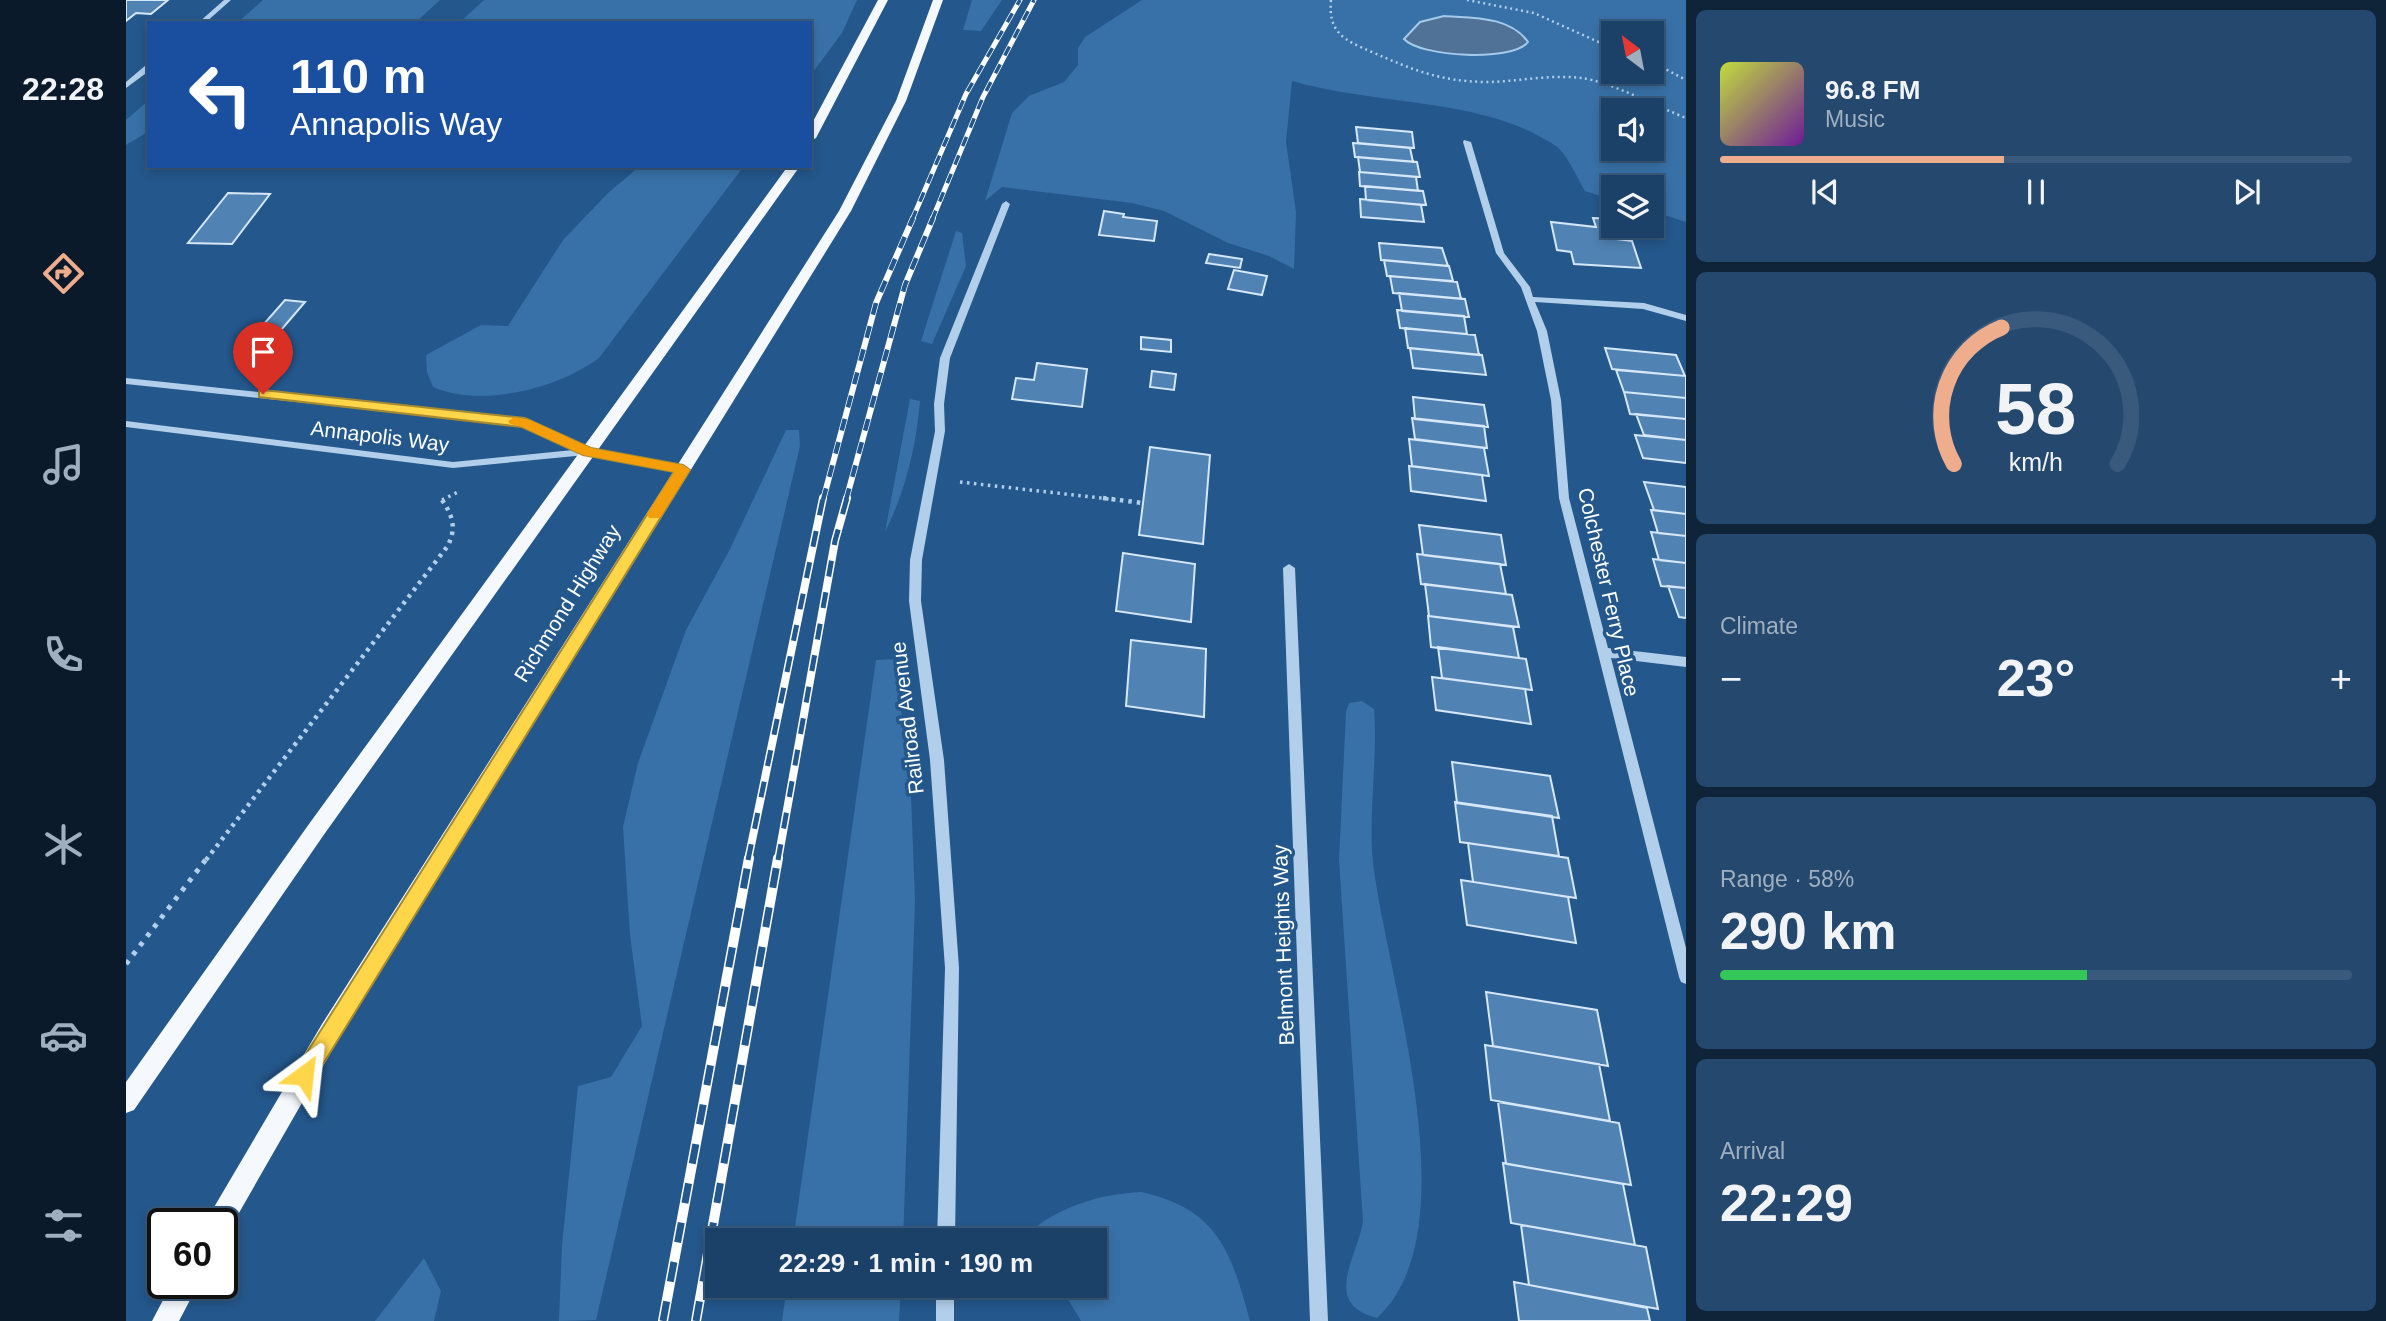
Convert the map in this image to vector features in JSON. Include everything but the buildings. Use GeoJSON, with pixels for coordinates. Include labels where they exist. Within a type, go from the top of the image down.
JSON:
{"type":"FeatureCollection","features":[{"type":"Feature","properties":{"kind":"main road"},"geometry":{"type":"LineString","coordinates":[[812,134],[883,0]]}},
{"type":"Feature","properties":{"kind":"main road","name":"Richmond Highway"},"geometry":{"type":"LineString","coordinates":[[228,1208],[330,1032],[845,211],[901,101],[938,0]]}},
{"type":"Feature","properties":{"kind":"main road"},"geometry":{"type":"LineString","coordinates":[[126,1102],[181,1020],[793,168]]}},
{"type":"Feature","properties":{"kind":"main road"},"geometry":{"type":"LineString","coordinates":[[165,1321],[177,1299]]}},
{"type":"Feature","properties":{"kind":"street"},"geometry":{"type":"LineString","coordinates":[[203,21],[228,0]]}},
{"type":"Feature","properties":{"kind":"street"},"geometry":{"type":"LineString","coordinates":[[126,86],[147,69]]}},
{"type":"Feature","properties":{"kind":"street","name":"Colchester Ferry Place"},"geometry":{"type":"LineString","coordinates":[[1467,142],[1500,253],[1529,299],[1542,331],[1556,400],[1564,498],[1686,977]]}},
{"type":"Feature","properties":{"kind":"street","name":"Railroad Avenue"},"geometry":{"type":"LineString","coordinates":[[946,1228],[952,968],[937,760],[915,601],[916,560],[940,431],[939,404],[945,358],[1006,204]]}},
{"type":"Feature","properties":{"kind":"street"},"geometry":{"type":"LineString","coordinates":[[1529,299],[1644,306],[1686,318]]}},
{"type":"Feature","properties":{"kind":"street","name":"Annapolis Way"},"geometry":{"type":"LineString","coordinates":[[126,381],[525,423],[587,452],[683,470]]}},
{"type":"Feature","properties":{"kind":"street","name":"Annapolis Way"},"geometry":{"type":"LineString","coordinates":[[126,424],[453,465],[587,452]]}},
{"type":"Feature","properties":{"kind":"street","name":"Belmont Heights Way"},"geometry":{"type":"LineString","coordinates":[[1289,568],[1319,1321]]}},
{"type":"Feature","properties":{"kind":"street"},"geometry":{"type":"LineString","coordinates":[[1602,652],[1686,662]]}},
{"type":"Feature","properties":{"kind":"street"},"geometry":{"type":"LineString","coordinates":[[945,1321],[946,1298]]}},
{"type":"Feature","properties":{"kind":"path"},"geometry":{"type":"LineString","coordinates":[[1331,0],[1329,19],[1344,38],[1426,76],[1485,82],[1563,76],[1585,78],[1686,118]]}},
{"type":"Feature","properties":{"kind":"path"},"geometry":{"type":"LineString","coordinates":[[1467,0],[1534,13],[1601,43]]}},
{"type":"Feature","properties":{"kind":"path"},"geometry":{"type":"LineString","coordinates":[[1664,68],[1686,80]]}},
{"type":"Feature","properties":{"kind":"path"},"geometry":{"type":"LineString","coordinates":[[931,479],[1143,503]]}},
{"type":"Feature","properties":{"kind":"path"},"geometry":{"type":"LineString","coordinates":[[126,964],[447,547],[455,526],[452,514],[442,500],[466,490]]}},
{"type":"Feature","properties":{"kind":"shaded area"},"geometry":{"type":"Polygon","coordinates":[[[263,0],[440,0],[417,21],[239,21],[263,0]]]}},
{"type":"Feature","properties":{"kind":"shaded area"},"geometry":{"type":"Polygon","coordinates":[[[484,0],[857,0],[842,33],[812,73],[812,21],[461,21],[484,0]]]}},
{"type":"Feature","properties":{"kind":"shaded area"},"geometry":{"type":"Polygon","coordinates":[[[972,0],[1002,0],[981,31],[963,30],[972,0]]]}},
{"type":"Feature","properties":{"kind":"shaded area"},"geometry":{"type":"Polygon","coordinates":[[[1142,0],[1686,0],[1686,222],[1664,215],[1664,175],[1601,175],[1601,196],[1585,191],[1556,146],[1527,130],[1465,111],[1292,81],[1286,142],[1296,212],[1294,269],[1269,256],[1228,243],[1164,211],[1132,203],[1002,187],[985,201],[1012,113],[1029,96],[1064,82],[1078,65],[1078,48],[1085,37],[1142,0]]]}},
{"type":"Feature","properties":{"kind":"shaded area"},"geometry":{"type":"Polygon","coordinates":[[[1444,16],[1479,18],[1501,23],[1511,27],[1528,42],[1505,52],[1466,55],[1428,50],[1404,39],[1420,22],[1444,16]]]}},
{"type":"Feature","properties":{"kind":"shaded area"},"geometry":{"type":"Polygon","coordinates":[[[147,102],[147,132],[126,145],[126,120],[147,102]]]}},
{"type":"Feature","properties":{"kind":"shaded area"},"geometry":{"type":"Polygon","coordinates":[[[638,168],[742,168],[599,358],[562,379],[519,392],[474,396],[433,387],[427,372],[426,355],[481,325],[508,326],[563,240],[608,193],[638,168]]]}},
{"type":"Feature","properties":{"kind":"shaded area"},"geometry":{"type":"Polygon","coordinates":[[[956,231],[962,233],[966,266],[932,344],[921,341],[956,231]]]}},
{"type":"Feature","properties":{"kind":"shaded area"},"geometry":{"type":"Polygon","coordinates":[[[910,399],[920,401],[913,452],[899,500],[885,532],[910,399]]]}},
{"type":"Feature","properties":{"kind":"shaded area"},"geometry":{"type":"Polygon","coordinates":[[[786,430],[799,430],[800,446],[596,1320],[559,1321],[562,1245],[578,1086],[611,1077],[642,1026],[630,935],[623,827],[638,763],[686,630],[730,549],[786,430]]]}},
{"type":"Feature","properties":{"kind":"shaded area"},"geometry":{"type":"Polygon","coordinates":[[[895,659],[911,796],[915,901],[903,1228],[795,1228],[876,660],[895,659]]]}},
{"type":"Feature","properties":{"kind":"shaded area"},"geometry":{"type":"Polygon","coordinates":[[[1362,701],[1374,709],[1373,862],[1416,1100],[1421,1165],[1419,1226],[1405,1278],[1377,1318],[1360,1311],[1351,1302],[1347,1291],[1350,1265],[1363,1222],[1339,860],[1346,712],[1349,703],[1362,701]]]}},
{"type":"Feature","properties":{"kind":"shaded area"},"geometry":{"type":"Polygon","coordinates":[[[1141,1192],[1188,1209],[1204,1222],[1227,1254],[1250,1321],[1081,1321],[1067,1298],[1107,1298],[1107,1228],[1037,1226],[1061,1212],[1113,1195],[1141,1192]]]}},
{"type":"Feature","properties":{"kind":"shaded area"},"geometry":{"type":"Polygon","coordinates":[[[424,1258],[441,1291],[434,1321],[375,1321],[424,1258]]]}},
{"type":"Feature","properties":{"kind":"shaded area"},"geometry":{"type":"Polygon","coordinates":[[[785,1298],[900,1298],[899,1321],[782,1321],[785,1298]]]}},
{"type":"Feature","properties":{"kind":"railway"},"geometry":{"type":"LineString","coordinates":[[912,220],[966,94],[1020,0]]}},
{"type":"Feature","properties":{"kind":"railway"},"geometry":{"type":"LineString","coordinates":[[932,220],[983,97],[1034,0]]}},
{"type":"Feature","properties":{"kind":"railway"},"geometry":{"type":"LineString","coordinates":[[823,500],[876,303],[913,218]]}},
{"type":"Feature","properties":{"kind":"railway"},"geometry":{"type":"LineString","coordinates":[[846,500],[905,285],[933,218]]}},
{"type":"Feature","properties":{"kind":"railway"},"geometry":{"type":"LineString","coordinates":[[748,860],[823,498]]}},
{"type":"Feature","properties":{"kind":"railway"},"geometry":{"type":"LineString","coordinates":[[778,860],[835,541],[847,498]]}},
{"type":"Feature","properties":{"kind":"railway"},"geometry":{"type":"LineString","coordinates":[[663,1321],[749,858]]}},
{"type":"Feature","properties":{"kind":"railway"},"geometry":{"type":"LineString","coordinates":[[696,1321],[778,858]]}},
{"type":"Feature","properties":{"kind":"slow traffic"},"geometry":{"type":"LineString","coordinates":[[515,421],[525,423],[587,452],[683,470],[655,514]]}},
{"type":"Feature","properties":{"kind":"route"},"geometry":{"type":"LineString","coordinates":[[263,394],[373,404],[525,423],[587,452],[683,470],[411,900],[304,1075]]}}]}
